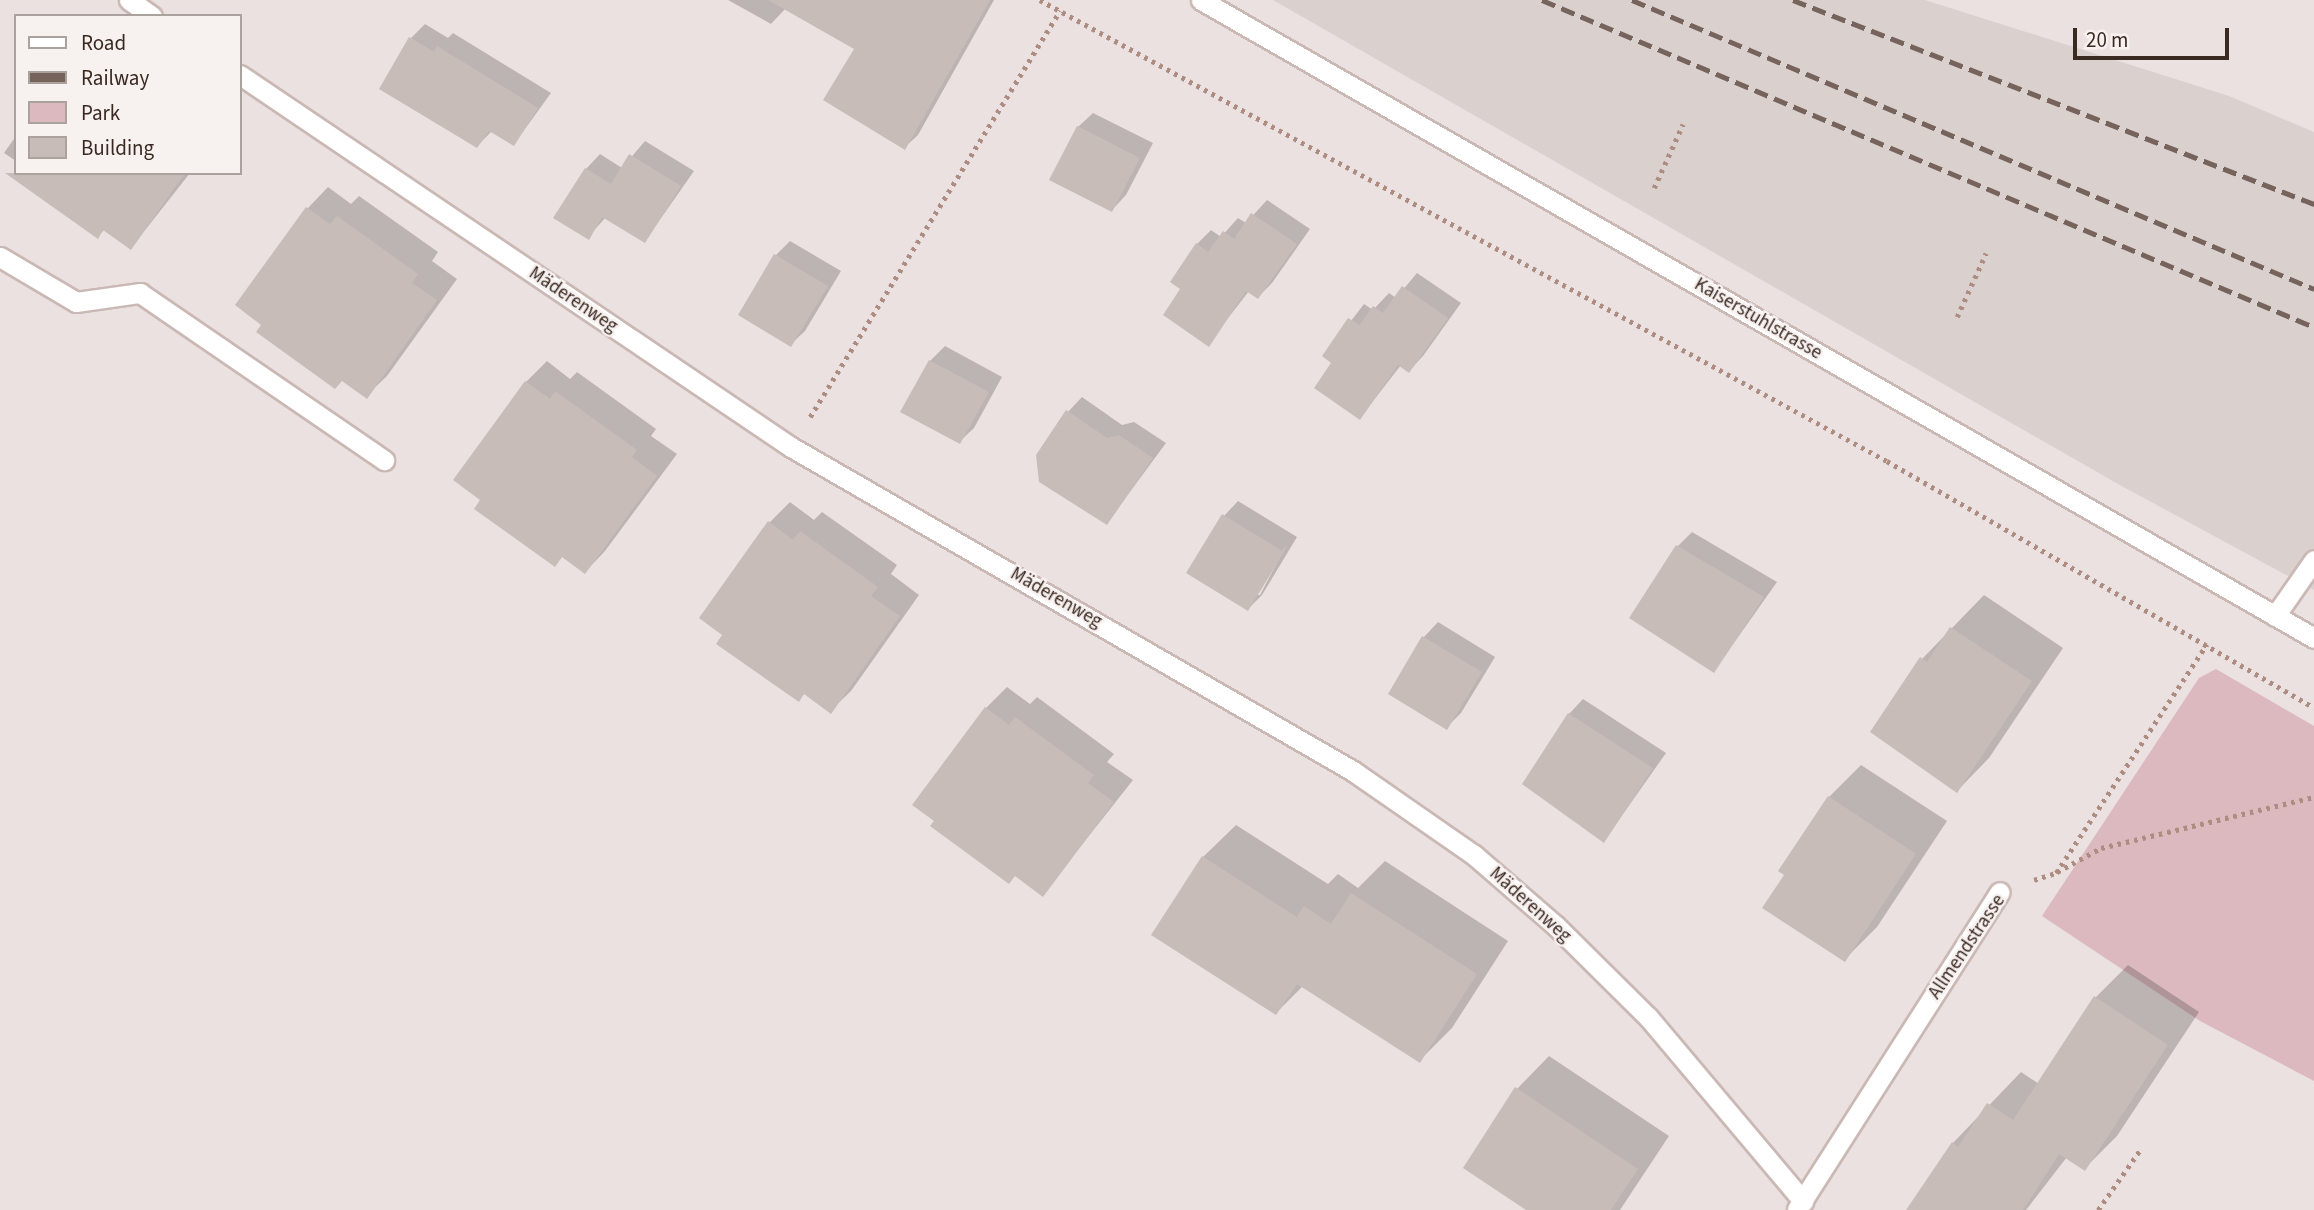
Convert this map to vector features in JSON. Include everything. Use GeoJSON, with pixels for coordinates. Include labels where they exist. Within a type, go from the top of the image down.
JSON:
{"type":"FeatureCollection","features":[{"type":"Feature","properties":{"kind":"street"},"geometry":{"type":"LineString","coordinates":[[129,0],[149,14]]}},
{"type":"Feature","properties":{"kind":"street","name":"Kaiserstuhlstrasse"},"geometry":{"type":"LineString","coordinates":[[1201,0],[2314,638]]}},
{"type":"Feature","properties":{"kind":"street","name":"Mäderenweg"},"geometry":{"type":"LineString","coordinates":[[242,76],[791,447],[1342,764],[1474,855],[1556,926],[1648,1017],[1800,1205]]}},
{"type":"Feature","properties":{"kind":"street"},"geometry":{"type":"LineString","coordinates":[[0,257],[76,302],[140,293],[384,460]]}},
{"type":"Feature","properties":{"kind":"street"},"geometry":{"type":"LineString","coordinates":[[2275,616],[2314,560]]}},
{"type":"Feature","properties":{"kind":"street","name":"Allmendstrasse"},"geometry":{"type":"LineString","coordinates":[[1800,1205],[2000,892]]}},
{"type":"Feature","properties":{"kind":"path"},"geometry":{"type":"LineString","coordinates":[[1040,0],[1887,461],[2314,708]]}},
{"type":"Feature","properties":{"kind":"path"},"geometry":{"type":"LineString","coordinates":[[791,447],[1060,11]]}},
{"type":"Feature","properties":{"kind":"path"},"geometry":{"type":"LineString","coordinates":[[1654,188],[1683,124]]}},
{"type":"Feature","properties":{"kind":"path"},"geometry":{"type":"LineString","coordinates":[[1957,317],[1986,253]]}},
{"type":"Feature","properties":{"kind":"path"},"geometry":{"type":"LineString","coordinates":[[2056,873],[2207,644]]}},
{"type":"Feature","properties":{"kind":"path","name":"Allmendstrasse"},"geometry":{"type":"LineString","coordinates":[[2000,892],[2056,873],[2101,848],[2314,797]]}},
{"type":"Feature","properties":{"kind":"path"},"geometry":{"type":"LineString","coordinates":[[2098,1210],[2140,1150]]}},
{"type":"Feature","properties":{"kind":"shaded area"},"geometry":{"type":"Polygon","coordinates":[[[1273,0],[1925,0],[2229,96],[2314,132],[2314,590],[2118,484],[1273,0]]]}},
{"type":"Feature","properties":{"kind":"green space"},"geometry":{"type":"Polygon","coordinates":[[[2216,669],[2314,726],[2314,1081],[2200,1021],[2042,916],[2199,678],[2216,669]]]}},
{"type":"Feature","properties":{"kind":"building"},"geometry":{"type":"Polygon","coordinates":[[[768,0],[990,0],[905,150],[823,100],[854,49],[768,0]]]}},
{"type":"Feature","properties":{"kind":"building"},"geometry":{"type":"Polygon","coordinates":[[[409,37],[434,52],[437,46],[538,108],[514,146],[489,131],[477,148],[379,89],[409,37]]]}},
{"type":"Feature","properties":{"kind":"building"},"geometry":{"type":"Polygon","coordinates":[[[1077,126],[1140,158],[1112,212],[1049,180],[1077,126]]]}},
{"type":"Feature","properties":{"kind":"building"},"geometry":{"type":"Polygon","coordinates":[[[629,154],[681,186],[645,243],[602,217],[589,240],[553,218],[585,168],[611,184],[629,154]]]}},
{"type":"Feature","properties":{"kind":"building"},"geometry":{"type":"Polygon","coordinates":[[[5,173],[184,175],[131,250],[103,230],[98,239],[5,173]]]}},
{"type":"Feature","properties":{"kind":"building"},"geometry":{"type":"Polygon","coordinates":[[[306,207],[330,224],[337,216],[418,274],[412,283],[437,300],[367,399],[342,381],[335,389],[256,332],[261,325],[235,305],[306,207]]]}},
{"type":"Feature","properties":{"kind":"building"},"geometry":{"type":"Polygon","coordinates":[[[1251,213],[1297,244],[1258,299],[1246,291],[1209,347],[1163,315],[1180,289],[1170,282],[1196,243],[1208,252],[1223,231],[1234,239],[1251,213]]]}},
{"type":"Feature","properties":{"kind":"building"},"geometry":{"type":"Polygon","coordinates":[[[774,254],[828,286],[791,347],[738,315],[774,254]]]}},
{"type":"Feature","properties":{"kind":"building"},"geometry":{"type":"Polygon","coordinates":[[[1402,286],[1448,318],[1409,373],[1398,365],[1360,420],[1314,388],[1331,363],[1322,356],[1348,318],[1360,325],[1373,306],[1383,313],[1402,286]]]}},
{"type":"Feature","properties":{"kind":"building"},"geometry":{"type":"Polygon","coordinates":[[[929,360],[989,392],[960,444],[900,412],[929,360]]]}},
{"type":"Feature","properties":{"kind":"building"},"geometry":{"type":"Polygon","coordinates":[[[525,381],[550,399],[555,391],[637,450],[632,457],[657,476],[585,574],[562,557],[555,567],[474,509],[480,500],[453,480],[525,381]]]}},
{"type":"Feature","properties":{"kind":"building"},"geometry":{"type":"Polygon","coordinates":[[[1066,410],[1107,438],[1119,435],[1153,458],[1107,525],[1039,482],[1036,455],[1066,410]]]}},
{"type":"Feature","properties":{"kind":"building"},"geometry":{"type":"Polygon","coordinates":[[[1222,514],[1284,552],[1248,611],[1186,573],[1222,514]]]}},
{"type":"Feature","properties":{"kind":"building"},"geometry":{"type":"Polygon","coordinates":[[[768,521],[793,540],[800,531],[878,587],[871,596],[900,616],[831,714],[804,694],[799,702],[716,644],[722,635],[699,618],[768,521]]]}},
{"type":"Feature","properties":{"kind":"building"},"geometry":{"type":"Polygon","coordinates":[[[1676,545],[1764,597],[1714,673],[1629,618],[1676,545]]]}},
{"type":"Feature","properties":{"kind":"building"},"geometry":{"type":"Polygon","coordinates":[[[1950,627],[2032,681],[1957,793],[1870,732],[1920,657],[1927,662],[1950,627]]]}},
{"type":"Feature","properties":{"kind":"building"},"geometry":{"type":"Polygon","coordinates":[[[1422,636],[1482,672],[1447,730],[1388,694],[1422,636]]]}},
{"type":"Feature","properties":{"kind":"building"},"geometry":{"type":"Polygon","coordinates":[[[985,707],[1009,725],[1015,717],[1094,775],[1088,783],[1114,802],[1043,897],[1015,876],[1009,884],[930,826],[934,821],[912,805],[985,707]]]}},
{"type":"Feature","properties":{"kind":"building"},"geometry":{"type":"Polygon","coordinates":[[[1568,713],[1653,768],[1604,843],[1522,784],[1568,713]]]}},
{"type":"Feature","properties":{"kind":"building"},"geometry":{"type":"Polygon","coordinates":[[[1828,796],[1916,854],[1845,962],[1762,908],[1784,875],[1778,871],[1828,796]]]}},
{"type":"Feature","properties":{"kind":"building"},"geometry":{"type":"Polygon","coordinates":[[[1202,856],[1297,917],[1304,906],[1331,924],[1351,893],[1477,974],[1420,1063],[1297,984],[1276,1015],[1151,935],[1202,856]]]}},
{"type":"Feature","properties":{"kind":"building"},"geometry":{"type":"Polygon","coordinates":[[[2094,996],[2168,1045],[2085,1171],[2059,1154],[2023,1210],[1906,1210],[1952,1142],[1958,1147],[1987,1103],[2013,1120],[2094,996]]]}},
{"type":"Feature","properties":{"kind":"building"},"geometry":{"type":"Polygon","coordinates":[[[1515,1087],[1638,1169],[1611,1210],[1526,1210],[1463,1168],[1515,1087]]]}},
{"type":"Feature","properties":{"kind":"railway"},"geometry":{"type":"LineString","coordinates":[[1542,0],[2314,327]]}},
{"type":"Feature","properties":{"kind":"railway"},"geometry":{"type":"LineString","coordinates":[[1632,0],[2314,289]]}},
{"type":"Feature","properties":{"kind":"railway"},"geometry":{"type":"LineString","coordinates":[[1793,0],[2314,204]]}}]}
